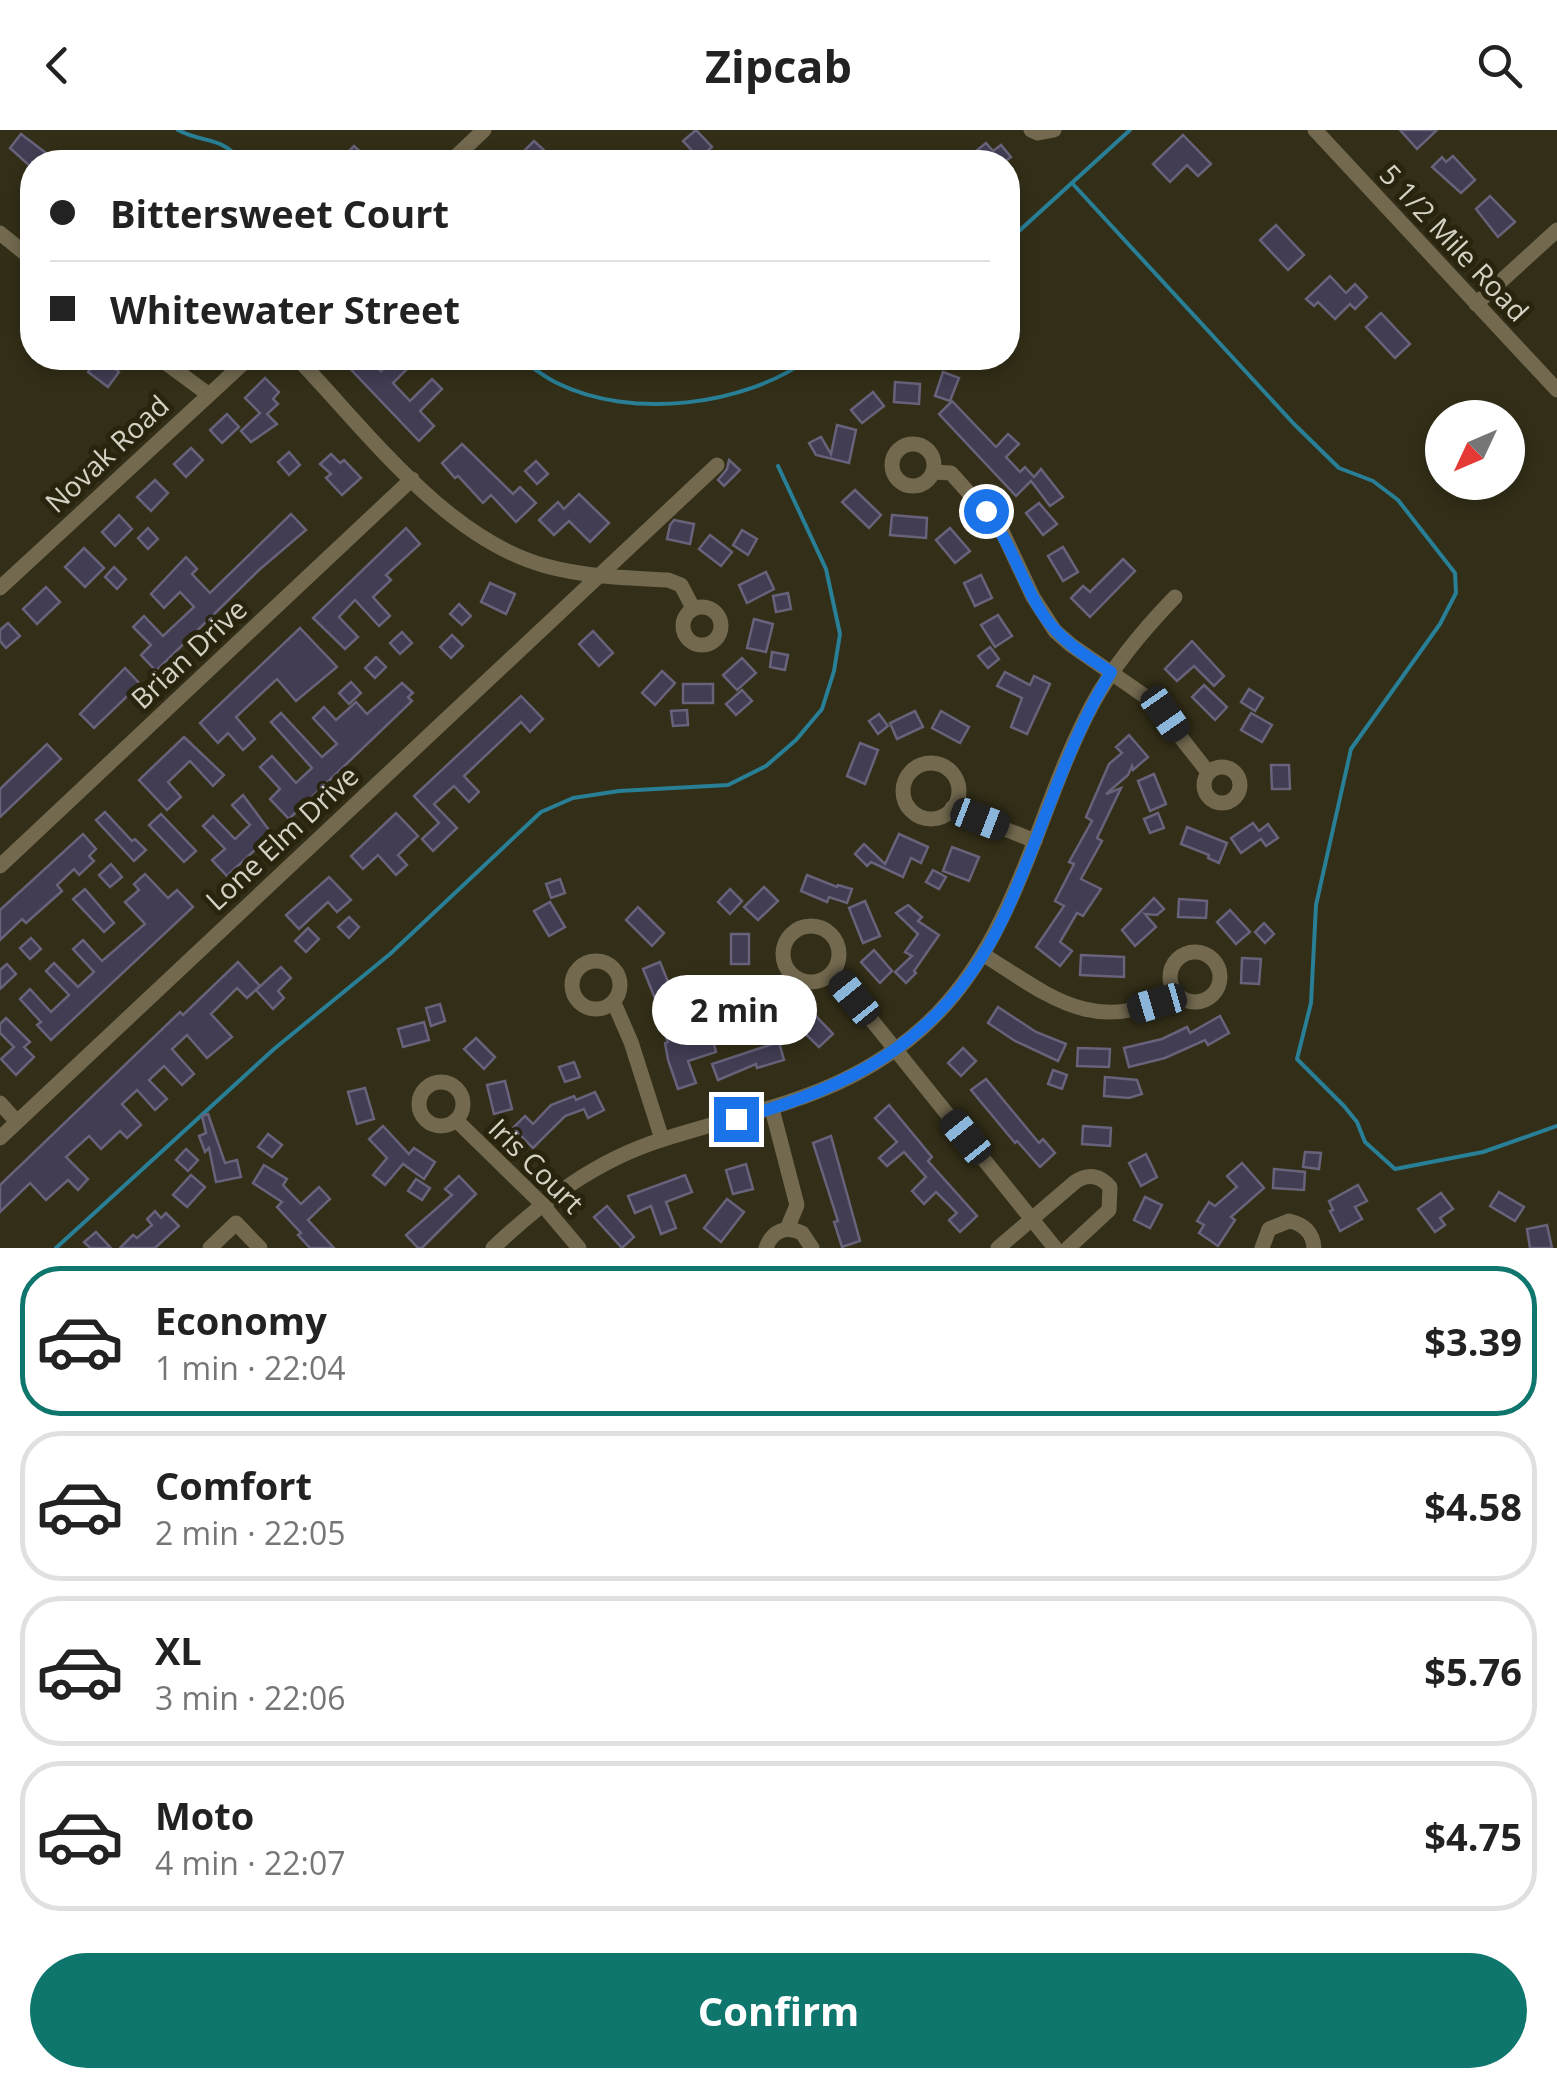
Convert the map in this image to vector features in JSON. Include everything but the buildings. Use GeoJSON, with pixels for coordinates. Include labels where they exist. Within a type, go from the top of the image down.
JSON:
{"type":"FeatureCollection","features":[{"type":"Feature","properties":{"kind":"street"},"geometry":{"type":"LineString","coordinates":[[463,150],[484,130]]}},
{"type":"Feature","properties":{"kind":"street"},"geometry":{"type":"LineString","coordinates":[[1031,130],[1054,130]]}},
{"type":"Feature","properties":{"kind":"street","name":"5 1/2 Mile Road"},"geometry":{"type":"LineString","coordinates":[[1315,130],[1557,390]]}},
{"type":"Feature","properties":{"kind":"street"},"geometry":{"type":"LineString","coordinates":[[1476,304],[1557,230]]}},
{"type":"Feature","properties":{"kind":"street"},"geometry":{"type":"LineString","coordinates":[[0,233],[20,249]]}},
{"type":"Feature","properties":{"kind":"street"},"geometry":{"type":"LineString","coordinates":[[175,370],[208,394]]}},
{"type":"Feature","properties":{"kind":"street","name":"Novak Road"},"geometry":{"type":"LineString","coordinates":[[0,588],[235,370]]}},
{"type":"Feature","properties":{"kind":"street"},"geometry":{"type":"LineString","coordinates":[[308,370],[443,510],[492,544],[545,566],[668,580],[682,586],[693,608]]}},
{"type":"Feature","properties":{"kind":"street","name":"Lone Elm Drive"},"geometry":{"type":"LineString","coordinates":[[0,1138],[717,465]]}},
{"type":"Feature","properties":{"kind":"street"},"geometry":{"type":"LineString","coordinates":[[934,472],[951,473],[1001,529],[1033,596],[1056,631],[1165,714],[1208,772]]}},
{"type":"Feature","properties":{"kind":"street","name":"Brian Drive"},"geometry":{"type":"LineString","coordinates":[[0,866],[412,478]]}},
{"type":"Feature","properties":{"kind":"street"},"geometry":{"type":"LineString","coordinates":[[494,1248],[540,1204],[597,1168],[662,1139],[772,1109],[833,1087],[896,1050],[948,1002],[984,954],[1006,914],[1074,742],[1111,672],[1175,597]]}},
{"type":"Feature","properties":{"kind":"street"},"geometry":{"type":"LineString","coordinates":[[952,808],[1034,841]]}},
{"type":"Feature","properties":{"kind":"street"},"geometry":{"type":"LineString","coordinates":[[984,954],[1055,999],[1091,1012],[1127,1012],[1176,993]]}},
{"type":"Feature","properties":{"kind":"street"},"geometry":{"type":"LineString","coordinates":[[833,972],[1055,1248]]}},
{"type":"Feature","properties":{"kind":"street"},"geometry":{"type":"LineString","coordinates":[[614,1002],[662,1139]]}},
{"type":"Feature","properties":{"kind":"street"},"geometry":{"type":"LineString","coordinates":[[0,1103],[17,1122]]}},
{"type":"Feature","properties":{"kind":"street"},"geometry":{"type":"LineString","coordinates":[[772,1109],[797,1205],[787,1229]]}},
{"type":"Feature","properties":{"kind":"street","name":"Iris Court"},"geometry":{"type":"LineString","coordinates":[[456,1120],[580,1248]]}},
{"type":"Feature","properties":{"kind":"street"},"geometry":{"type":"LineString","coordinates":[[998,1248],[1081,1178],[1094,1176],[1105,1180],[1112,1196],[1110,1210],[1068,1248]]}},
{"type":"Feature","properties":{"kind":"street"},"geometry":{"type":"LineString","coordinates":[[1262,1248],[1268,1229],[1289,1221],[1297,1222],[1310,1233],[1314,1248]]}},
{"type":"Feature","properties":{"kind":"street"},"geometry":{"type":"LineString","coordinates":[[210,1248],[236,1223],[260,1248]]}},
{"type":"Feature","properties":{"kind":"street"},"geometry":{"type":"LineString","coordinates":[[766,1248],[773,1234],[787,1229],[802,1233],[812,1248]]}},
{"type":"Feature","properties":{"kind":"waterway"},"geometry":{"type":"LineString","coordinates":[[178,130],[230,150]]}},
{"type":"Feature","properties":{"kind":"waterway"},"geometry":{"type":"LineString","coordinates":[[1020,230],[1130,130]]}},
{"type":"Feature","properties":{"kind":"waterway"},"geometry":{"type":"LineString","coordinates":[[1072,183],[1339,468],[1373,481],[1398,500],[1455,573],[1456,593],[1440,624],[1351,749],[1316,905],[1311,1003],[1297,1059],[1344,1106],[1357,1122],[1365,1142],[1395,1169],[1483,1152],[1557,1126]]}},
{"type":"Feature","properties":{"kind":"waterway"},"geometry":{"type":"LineString","coordinates":[[536,370],[586,395],[652,404],[721,397],[790,370]]}},
{"type":"Feature","properties":{"kind":"waterway"},"geometry":{"type":"LineString","coordinates":[[56,1248],[274,1049],[390,954],[541,812],[573,798],[619,791],[728,785],[766,766],[796,740],[822,709],[840,634],[826,569],[778,466]]}},
{"type":"Feature","properties":{"kind":"route"},"geometry":{"type":"LineString","coordinates":[[736,1119],[804,1099],[866,1070],[922,1029],[948,1002],[984,954],[1006,914],[1074,742],[1111,672],[1071,645],[1043,615],[1012,548],[986,511]]}}]}
